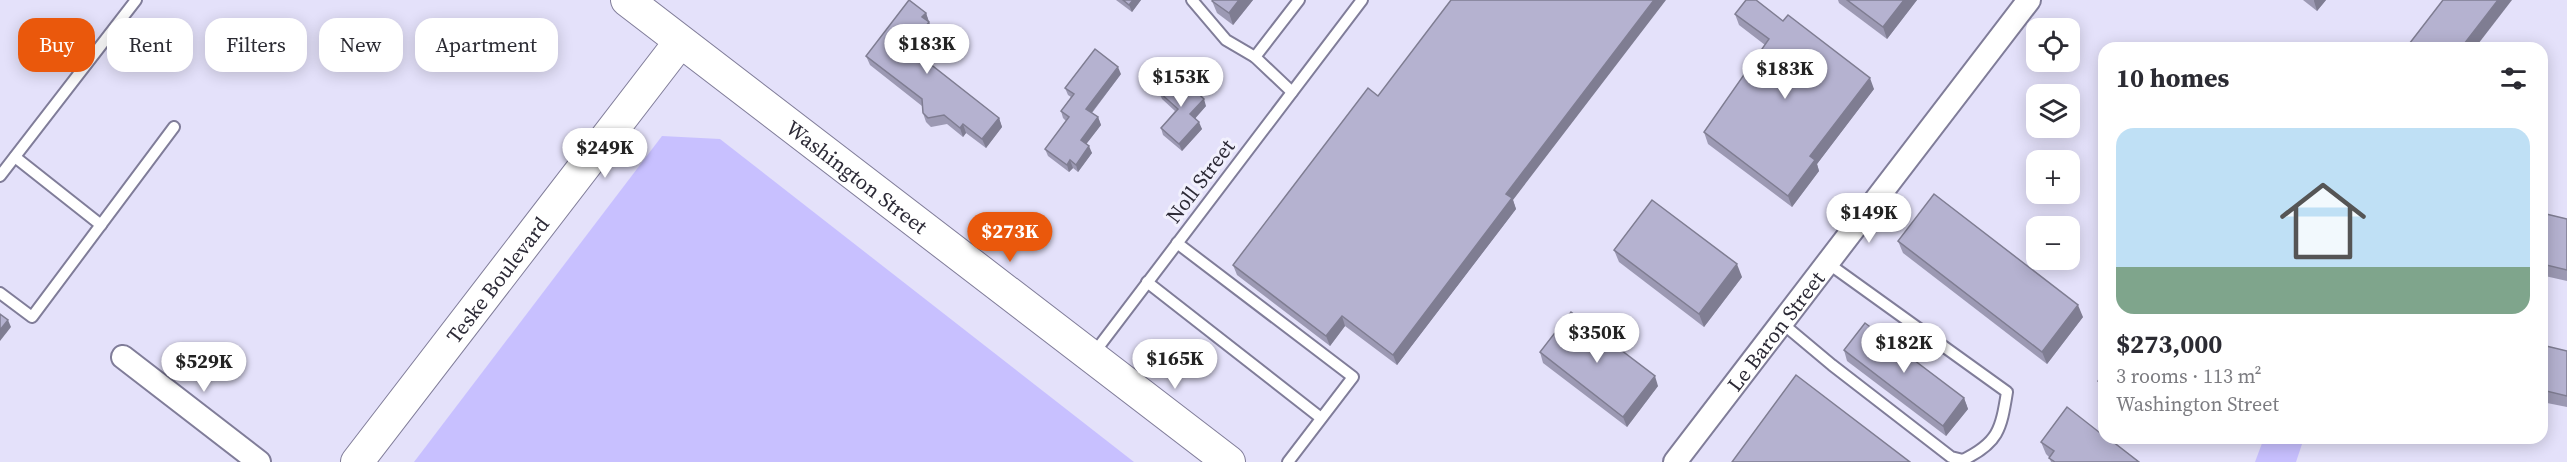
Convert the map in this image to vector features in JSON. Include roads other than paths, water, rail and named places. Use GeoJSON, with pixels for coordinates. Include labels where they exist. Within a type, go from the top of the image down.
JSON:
{"type":"FeatureCollection","features":[{"type":"Feature","properties":{"kind":"main road","name":"Washington Street"},"geometry":{"type":"LineString","coordinates":[[627,0],[1229,462]]}},
{"type":"Feature","properties":{"kind":"main road","name":"Teske Boulevard"},"geometry":{"type":"LineString","coordinates":[[357,462],[680,42]]}},
{"type":"Feature","properties":{"kind":"street","name":"Le Baron Street"},"geometry":{"type":"LineString","coordinates":[[1675,462],[1829,264],[2029,0]]}},
{"type":"Feature","properties":{"kind":"street"},"geometry":{"type":"LineString","coordinates":[[123,357],[259,462]]}},
{"type":"Feature","properties":{"kind":"lane"},"geometry":{"type":"LineString","coordinates":[[0,176],[136,0]]}},
{"type":"Feature","properties":{"kind":"lane"},"geometry":{"type":"LineString","coordinates":[[1192,0],[1226,40],[1255,57],[1292,92]]}},
{"type":"Feature","properties":{"kind":"lane"},"geometry":{"type":"LineString","coordinates":[[1255,57],[1299,0]]}},
{"type":"Feature","properties":{"kind":"lane","name":"Noll Street"},"geometry":{"type":"LineString","coordinates":[[1091,356],[1362,0]]}},
{"type":"Feature","properties":{"kind":"lane"},"geometry":{"type":"LineString","coordinates":[[0,293],[32,317],[174,127]]}},
{"type":"Feature","properties":{"kind":"lane"},"geometry":{"type":"LineString","coordinates":[[15,157],[101,225]]}},
{"type":"Feature","properties":{"kind":"lane"},"geometry":{"type":"LineString","coordinates":[[1177,243],[1353,377],[1288,462]]}},
{"type":"Feature","properties":{"kind":"lane"},"geometry":{"type":"LineString","coordinates":[[1783,324],[1951,457],[1963,460],[1983,450],[1999,433],[2007,392],[1829,264]]}},
{"type":"Feature","properties":{"kind":"lane"},"geometry":{"type":"LineString","coordinates":[[1147,282],[1321,418]]}}]}
